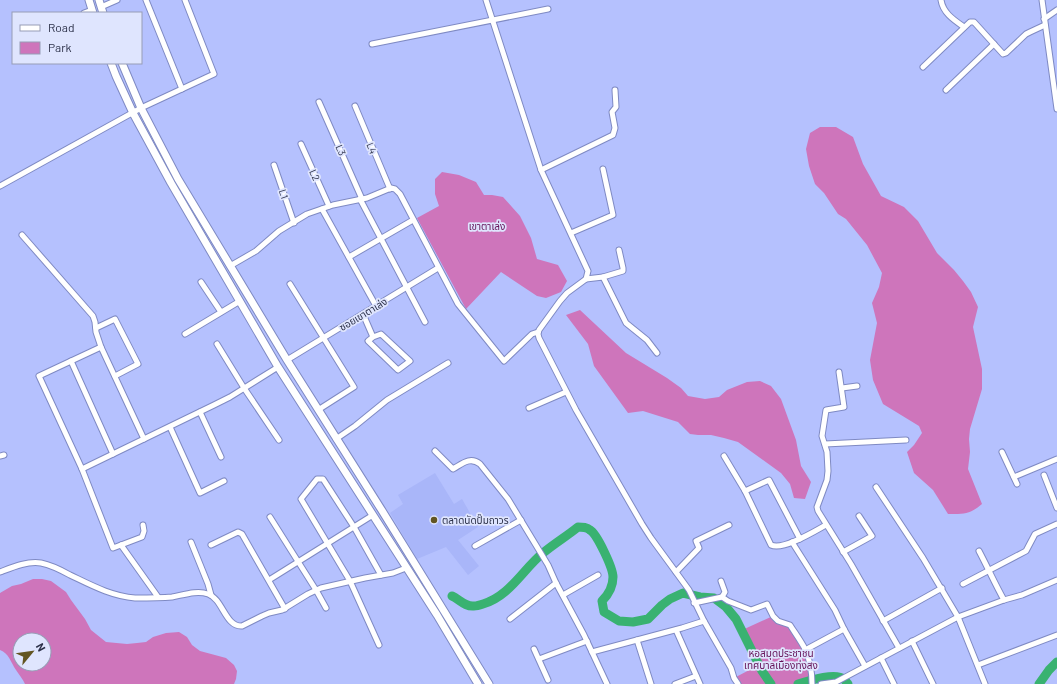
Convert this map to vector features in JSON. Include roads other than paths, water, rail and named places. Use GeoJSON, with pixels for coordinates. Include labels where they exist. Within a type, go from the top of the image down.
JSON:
{"type":"FeatureCollection","features":[{"type":"Feature","properties":{"kind":"main road"},"geometry":{"type":"LineString","coordinates":[[89,0],[92,11]]}},
{"type":"Feature","properties":{"kind":"main road"},"geometry":{"type":"LineString","coordinates":[[110,64],[133,113],[171,183],[278,367],[444,627],[478,684]]}},
{"type":"Feature","properties":{"kind":"main road"},"geometry":{"type":"LineString","coordinates":[[122,64],[141,108],[178,179],[287,360],[489,684]]}},
{"type":"Feature","properties":{"kind":"street"},"geometry":{"type":"LineString","coordinates":[[101,7],[117,0]]}},
{"type":"Feature","properties":{"kind":"street"},"geometry":{"type":"LineString","coordinates":[[146,0],[182,89]]}},
{"type":"Feature","properties":{"kind":"street"},"geometry":{"type":"LineString","coordinates":[[0,186],[141,108],[214,74],[185,0]]}},
{"type":"Feature","properties":{"kind":"street"},"geometry":{"type":"LineString","coordinates":[[486,0],[541,170],[588,271],[586,279]]}},
{"type":"Feature","properties":{"kind":"street"},"geometry":{"type":"LineString","coordinates":[[941,0],[945,10],[952,18],[964,27]]}},
{"type":"Feature","properties":{"kind":"street"},"geometry":{"type":"LineString","coordinates":[[1042,0],[1057,109]]}},
{"type":"Feature","properties":{"kind":"street"},"geometry":{"type":"LineString","coordinates":[[372,44],[548,9]]}},
{"type":"Feature","properties":{"kind":"street"},"geometry":{"type":"LineString","coordinates":[[1044,19],[1057,10]]}},
{"type":"Feature","properties":{"kind":"street"},"geometry":{"type":"LineString","coordinates":[[923,66],[970,22],[974,22],[1003,54],[1026,34],[1045,25]]}},
{"type":"Feature","properties":{"kind":"street"},"geometry":{"type":"LineString","coordinates":[[946,90],[994,44]]}},
{"type":"Feature","properties":{"kind":"street"},"geometry":{"type":"LineString","coordinates":[[541,170],[613,135],[616,128],[612,112],[616,107],[615,90]]}},
{"type":"Feature","properties":{"kind":"street","name":"L3"},"geometry":{"type":"LineString","coordinates":[[319,102],[361,199],[425,322]]}},
{"type":"Feature","properties":{"kind":"street","name":"L4"},"geometry":{"type":"LineString","coordinates":[[355,106],[390,189]]}},
{"type":"Feature","properties":{"kind":"street","name":"L2"},"geometry":{"type":"LineString","coordinates":[[301,144],[329,206]]}},
{"type":"Feature","properties":{"kind":"street","name":"L1"},"geometry":{"type":"LineString","coordinates":[[274,165],[294,223]]}},
{"type":"Feature","properties":{"kind":"street"},"geometry":{"type":"LineString","coordinates":[[571,233],[613,215],[603,169]]}},
{"type":"Feature","properties":{"kind":"street"},"geometry":{"type":"LineString","coordinates":[[230,266],[256,251],[279,231],[308,214],[329,206],[361,199],[390,189],[395,189],[400,194],[451,292],[463,311],[504,362],[532,334],[538,332],[567,293],[586,279],[603,277],[623,271],[624,268],[619,250]]}},
{"type":"Feature","properties":{"kind":"street"},"geometry":{"type":"LineString","coordinates":[[322,209],[376,306]]}},
{"type":"Feature","properties":{"kind":"street"},"geometry":{"type":"LineString","coordinates":[[348,257],[413,220]]}},
{"type":"Feature","properties":{"kind":"street"},"geometry":{"type":"LineString","coordinates":[[22,235],[93,316],[101,347],[144,439]]}},
{"type":"Feature","properties":{"kind":"street","name":"ซอยเขาตาเล่ง"},"geometry":{"type":"LineString","coordinates":[[287,360],[438,268]]}},
{"type":"Feature","properties":{"kind":"street"},"geometry":{"type":"LineString","coordinates":[[603,277],[626,323],[647,340],[657,353]]}},
{"type":"Feature","properties":{"kind":"street"},"geometry":{"type":"LineString","coordinates":[[201,282],[221,312]]}},
{"type":"Feature","properties":{"kind":"street"},"geometry":{"type":"LineString","coordinates":[[290,284],[354,387],[318,410]]}},
{"type":"Feature","properties":{"kind":"street"},"geometry":{"type":"LineString","coordinates":[[185,334],[240,301]]}},
{"type":"Feature","properties":{"kind":"street"},"geometry":{"type":"LineString","coordinates":[[363,314],[373,337]]}},
{"type":"Feature","properties":{"kind":"street"},"geometry":{"type":"LineString","coordinates":[[96,328],[115,319],[138,364],[115,376]]}},
{"type":"Feature","properties":{"kind":"street"},"geometry":{"type":"LineString","coordinates":[[538,332],[539,338],[580,417],[642,524],[689,590],[738,684]]}},
{"type":"Feature","properties":{"kind":"street"},"geometry":{"type":"LineString","coordinates":[[381,334],[410,361],[398,370],[368,341],[373,337],[381,334]]}},
{"type":"Feature","properties":{"kind":"street"},"geometry":{"type":"LineString","coordinates":[[217,344],[279,440]]}},
{"type":"Feature","properties":{"kind":"street"},"geometry":{"type":"LineString","coordinates":[[101,347],[39,376],[82,469],[113,548],[142,537],[144,532],[143,525]]}},
{"type":"Feature","properties":{"kind":"street"},"geometry":{"type":"LineString","coordinates":[[71,361],[113,454]]}},
{"type":"Feature","properties":{"kind":"street"},"geometry":{"type":"LineString","coordinates":[[336,438],[355,426],[387,400],[448,362]]}},
{"type":"Feature","properties":{"kind":"street"},"geometry":{"type":"LineString","coordinates":[[82,469],[230,397],[278,367]]}},
{"type":"Feature","properties":{"kind":"street"},"geometry":{"type":"LineString","coordinates":[[839,372],[844,407],[826,410],[822,436],[825,444],[827,459],[827,480],[817,508],[899,648]]}},
{"type":"Feature","properties":{"kind":"street"},"geometry":{"type":"LineString","coordinates":[[842,388],[857,386]]}},
{"type":"Feature","properties":{"kind":"street"},"geometry":{"type":"LineString","coordinates":[[529,408],[566,392]]}},
{"type":"Feature","properties":{"kind":"street"},"geometry":{"type":"LineString","coordinates":[[200,412],[220,457]]}},
{"type":"Feature","properties":{"kind":"street"},"geometry":{"type":"LineString","coordinates":[[170,427],[200,493],[224,481]]}},
{"type":"Feature","properties":{"kind":"street"},"geometry":{"type":"LineString","coordinates":[[825,444],[906,440]]}},
{"type":"Feature","properties":{"kind":"street"},"geometry":{"type":"LineString","coordinates":[[435,451],[453,469],[470,460],[476,461],[508,499],[548,565],[607,684]]}},
{"type":"Feature","properties":{"kind":"street"},"geometry":{"type":"LineString","coordinates":[[1002,452],[1017,484]]}},
{"type":"Feature","properties":{"kind":"street"},"geometry":{"type":"LineString","coordinates":[[724,456],[745,491],[771,545],[778,546],[792,542],[826,525]]}},
{"type":"Feature","properties":{"kind":"street"},"geometry":{"type":"LineString","coordinates":[[1014,477],[1057,459]]}},
{"type":"Feature","properties":{"kind":"street"},"geometry":{"type":"LineString","coordinates":[[1044,475],[1056,501],[1057,508]]}},
{"type":"Feature","properties":{"kind":"street"},"geometry":{"type":"LineString","coordinates":[[379,645],[350,581],[301,499],[317,479],[323,479],[354,527],[381,575]]}},
{"type":"Feature","properties":{"kind":"street"},"geometry":{"type":"LineString","coordinates":[[745,491],[769,480],[800,539]]}},
{"type":"Feature","properties":{"kind":"street"},"geometry":{"type":"LineString","coordinates":[[876,487],[942,588],[958,617],[986,684]]}},
{"type":"Feature","properties":{"kind":"street"},"geometry":{"type":"LineString","coordinates":[[269,580],[373,515]]}},
{"type":"Feature","properties":{"kind":"street"},"geometry":{"type":"LineString","coordinates":[[844,552],[872,536],[859,516]]}},
{"type":"Feature","properties":{"kind":"street"},"geometry":{"type":"LineString","coordinates":[[270,517],[326,608]]}},
{"type":"Feature","properties":{"kind":"street"},"geometry":{"type":"LineString","coordinates":[[475,546],[521,520]]}},
{"type":"Feature","properties":{"kind":"street"},"geometry":{"type":"LineString","coordinates":[[962,584],[1026,551],[1035,534],[1057,524]]}},
{"type":"Feature","properties":{"kind":"street"},"geometry":{"type":"LineString","coordinates":[[676,572],[699,548],[696,541],[729,525]]}},
{"type":"Feature","properties":{"kind":"street"},"geometry":{"type":"LineString","coordinates":[[211,544],[240,532],[285,609]]}},
{"type":"Feature","properties":{"kind":"street"},"geometry":{"type":"LineString","coordinates":[[191,542],[211,595],[233,624],[238,626],[242,626],[269,613],[285,609],[316,590],[350,581],[393,573],[406,568]]}},
{"type":"Feature","properties":{"kind":"street"},"geometry":{"type":"LineString","coordinates":[[792,542],[835,610],[865,666]]}},
{"type":"Feature","properties":{"kind":"street"},"geometry":{"type":"LineString","coordinates":[[121,545],[158,597]]}},
{"type":"Feature","properties":{"kind":"street"},"geometry":{"type":"LineString","coordinates":[[979,551],[1004,600]]}},
{"type":"Feature","properties":{"kind":"street"},"geometry":{"type":"LineString","coordinates":[[0,572],[25,564],[42,563],[53,566],[111,594],[136,598],[172,597],[198,593],[211,595]]}},
{"type":"Feature","properties":{"kind":"street"},"geometry":{"type":"LineString","coordinates":[[562,595],[598,575]]}},
{"type":"Feature","properties":{"kind":"street"},"geometry":{"type":"LineString","coordinates":[[821,684],[836,682],[958,617],[1022,595],[1057,580]]}},
{"type":"Feature","properties":{"kind":"street"},"geometry":{"type":"LineString","coordinates":[[694,601],[709,600],[721,597],[725,592],[721,581]]}},
{"type":"Feature","properties":{"kind":"street"},"geometry":{"type":"LineString","coordinates":[[510,619],[556,583]]}},
{"type":"Feature","properties":{"kind":"street"},"geometry":{"type":"LineString","coordinates":[[883,621],[942,588]]}},
{"type":"Feature","properties":{"kind":"street"},"geometry":{"type":"LineString","coordinates":[[721,597],[751,610],[767,604],[773,616],[778,621],[790,625],[805,650],[812,673],[812,682]]}},
{"type":"Feature","properties":{"kind":"street"},"geometry":{"type":"LineString","coordinates":[[592,652],[676,630],[704,621]]}},
{"type":"Feature","properties":{"kind":"street"},"geometry":{"type":"LineString","coordinates":[[805,650],[844,629]]}},
{"type":"Feature","properties":{"kind":"street"},"geometry":{"type":"LineString","coordinates":[[676,630],[700,684]]}},
{"type":"Feature","properties":{"kind":"street"},"geometry":{"type":"LineString","coordinates":[[978,665],[1057,635]]}},
{"type":"Feature","properties":{"kind":"street"},"geometry":{"type":"LineString","coordinates":[[637,640],[651,684]]}},
{"type":"Feature","properties":{"kind":"street"},"geometry":{"type":"LineString","coordinates":[[539,659],[587,641]]}},
{"type":"Feature","properties":{"kind":"street"},"geometry":{"type":"LineString","coordinates":[[912,642],[933,684]]}},
{"type":"Feature","properties":{"kind":"street"},"geometry":{"type":"LineString","coordinates":[[534,649],[548,680]]}},
{"type":"Feature","properties":{"kind":"street"},"geometry":{"type":"LineString","coordinates":[[880,658],[894,684]]}},
{"type":"Feature","properties":{"kind":"street"},"geometry":{"type":"LineString","coordinates":[[675,684],[696,676]]}},
{"type":"Feature","properties":{"kind":"waterway"},"geometry":{"type":"LineString","coordinates":[[452,596],[471,606],[493,600],[509,589],[547,549],[578,527],[583,527],[589,529],[597,538],[608,559],[613,577],[609,593],[602,601],[604,612],[619,621],[633,622],[648,619],[670,599],[683,593],[700,597],[714,598],[726,607],[736,619],[762,671],[771,684]]}},
{"type":"Feature","properties":{"kind":"waterway"},"geometry":{"type":"LineString","coordinates":[[1039,684],[1057,662]]}},
{"type":"Feature","properties":{"kind":"waterway"},"geometry":{"type":"LineString","coordinates":[[798,684],[834,676],[844,679],[848,684]]}},
{"type":"Feature","properties":{"kind":"place","name":"ตลาดนัดปั๊มถาวร"},"geometry":{"type":"Point","coordinates":[434,520]}},
{"type":"Feature","properties":{"kind":"park label","name":"เขาตาเล่ง"},"geometry":{"type":"Point","coordinates":[487,226]}},
{"type":"Feature","properties":{"kind":"park label","name":"หอสมุดประชาชน เทศบาลเมืองทุ่งสง"},"geometry":{"type":"Point","coordinates":[781,658]}}]}
